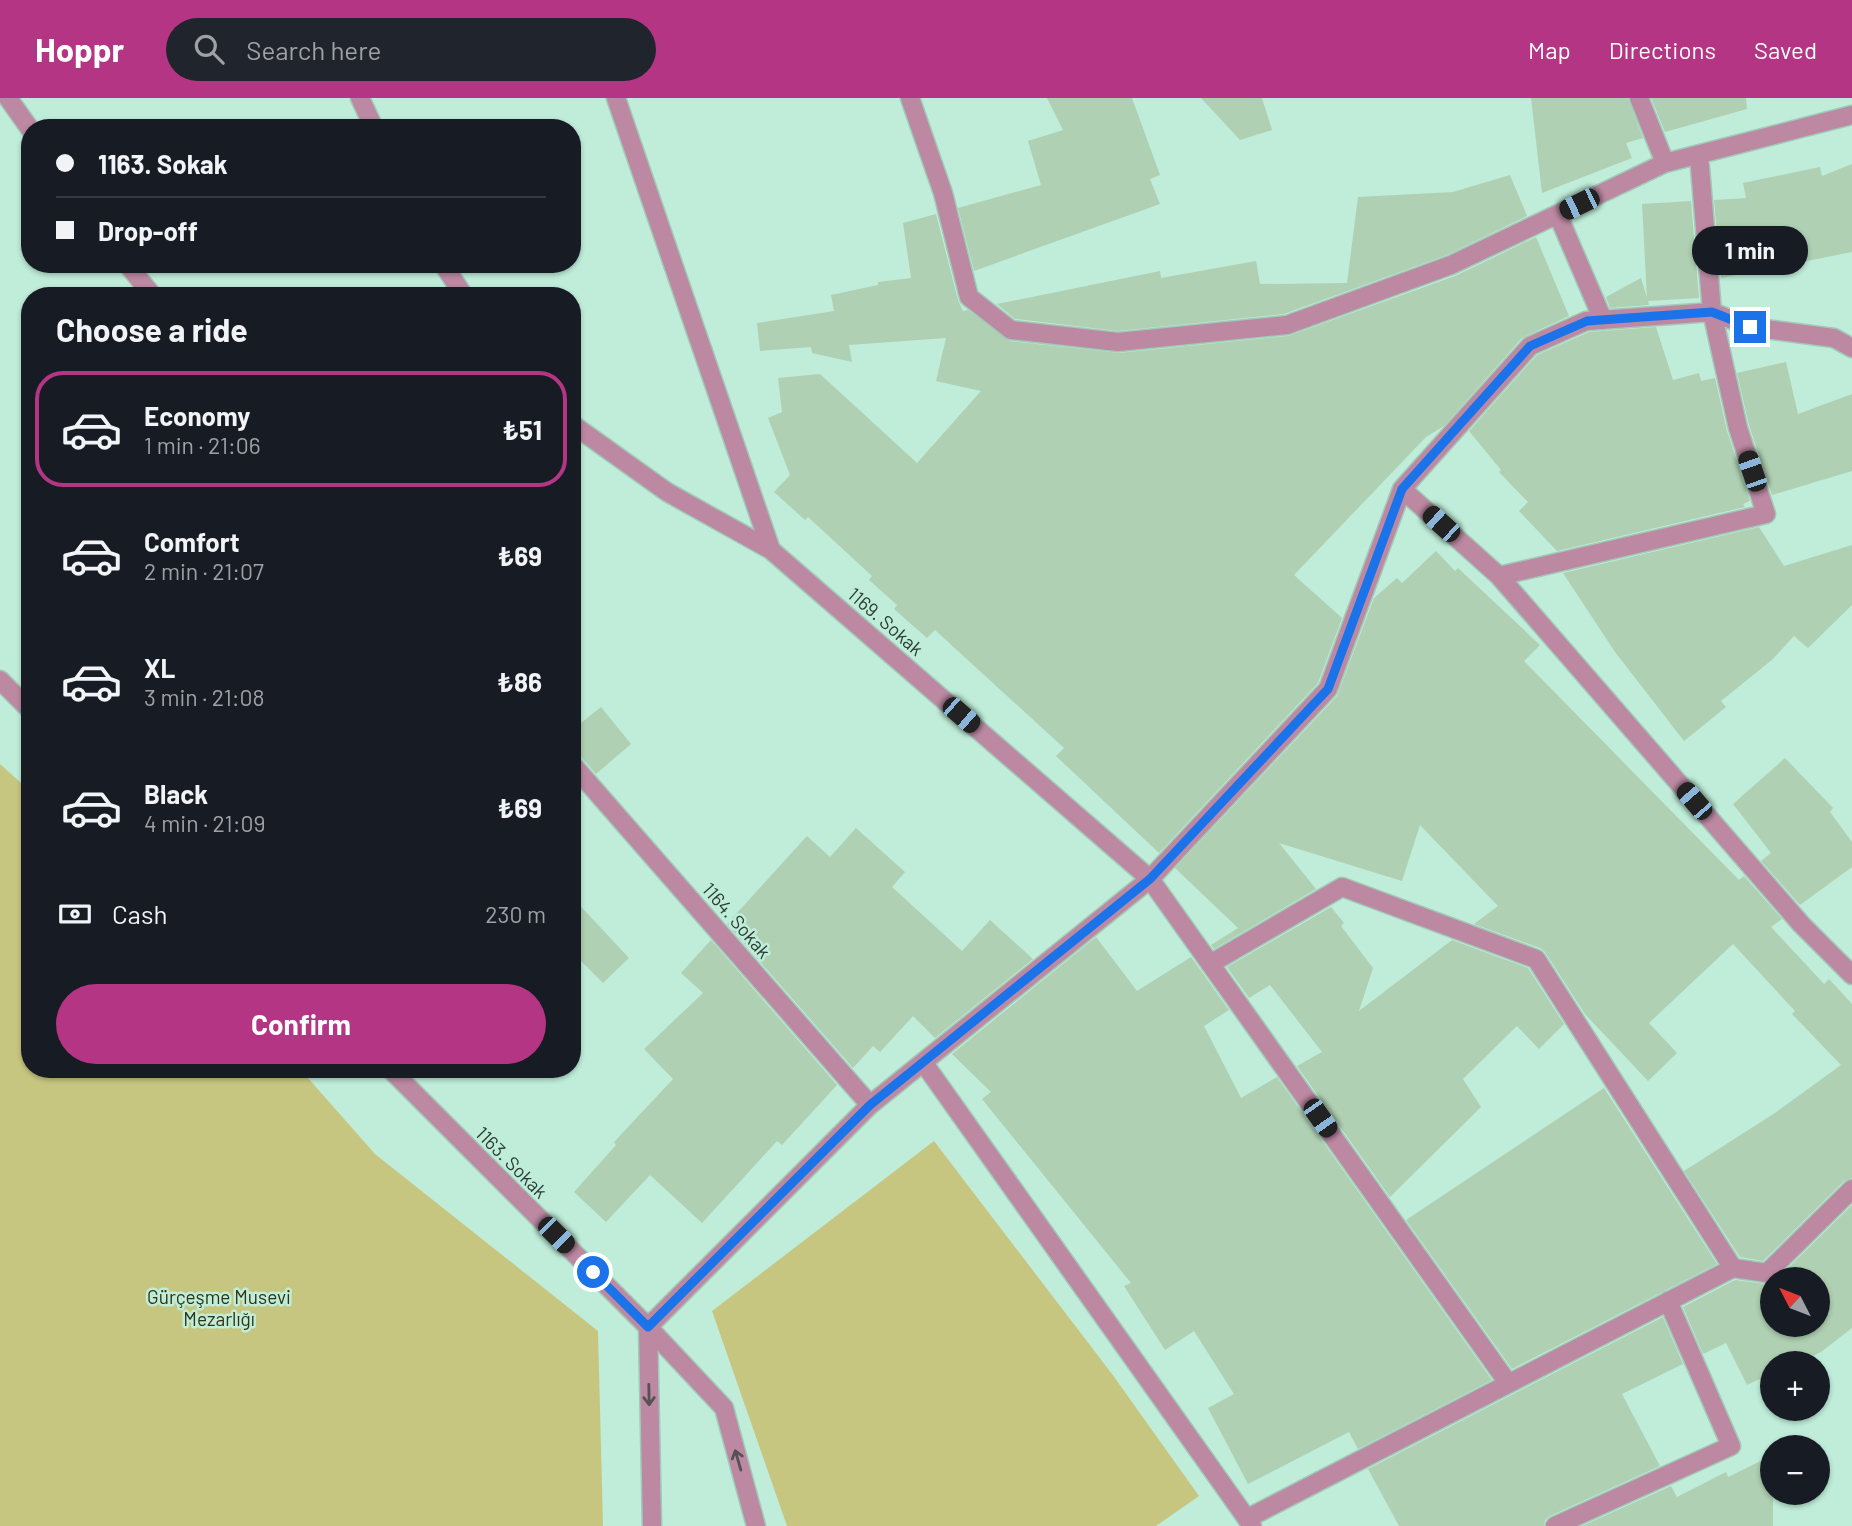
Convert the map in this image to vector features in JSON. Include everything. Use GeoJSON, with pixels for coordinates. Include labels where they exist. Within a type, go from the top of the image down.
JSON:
{"type":"FeatureCollection","features":[{"type":"Feature","properties":{"kind":"street"},"geometry":{"type":"LineString","coordinates":[[8,98],[23,119]]}},
{"type":"Feature","properties":{"kind":"street"},"geometry":{"type":"LineString","coordinates":[[360,98],[370,119]]}},
{"type":"Feature","properties":{"kind":"street"},"geometry":{"type":"LineString","coordinates":[[616,98],[771,550]]}},
{"type":"Feature","properties":{"kind":"street"},"geometry":{"type":"LineString","coordinates":[[910,98],[943,193],[969,297],[1011,330],[1118,342],[1287,325],[1451,265],[1665,163],[1852,115]]}},
{"type":"Feature","properties":{"kind":"street"},"geometry":{"type":"LineString","coordinates":[[1639,98],[1665,163]]}},
{"type":"Feature","properties":{"kind":"street"},"geometry":{"type":"LineString","coordinates":[[1499,576],[1766,514],[1738,428],[1712,312],[1699,155]]}},
{"type":"Feature","properties":{"kind":"street"},"geometry":{"type":"LineString","coordinates":[[1558,215],[1604,320]]}},
{"type":"Feature","properties":{"kind":"street"},"geometry":{"type":"LineString","coordinates":[[134,273],[146,287]]}},
{"type":"Feature","properties":{"kind":"street"},"geometry":{"type":"LineString","coordinates":[[652,1526],[648,1327],[870,1105],[1150,879],[1328,689],[1402,489],[1530,346],[1587,321],[1712,312],[1750,327],[1834,338],[1852,348]]}},
{"type":"Feature","properties":{"kind":"street","name":"1169. Sokak"},"geometry":{"type":"LineString","coordinates":[[581,430],[667,492],[771,550],[1150,879],[1508,1382]]}},
{"type":"Feature","properties":{"kind":"street"},"geometry":{"type":"LineString","coordinates":[[1402,489],[1499,576],[1801,924],[1852,975]]}},
{"type":"Feature","properties":{"kind":"street"},"geometry":{"type":"LineString","coordinates":[[0,680],[21,701]]}},
{"type":"Feature","properties":{"kind":"street","name":"1164. Sokak"},"geometry":{"type":"LineString","coordinates":[[581,774],[870,1105]]}},
{"type":"Feature","properties":{"kind":"street"},"geometry":{"type":"LineString","coordinates":[[1210,964],[1342,887],[1536,959],[1733,1268]]}},
{"type":"Feature","properties":{"kind":"street"},"geometry":{"type":"LineString","coordinates":[[923,1062],[1250,1522],[1508,1382],[1733,1268],[1767,1273],[1852,1189]]}},
{"type":"Feature","properties":{"kind":"street","name":"1163. Sokak"},"geometry":{"type":"LineString","coordinates":[[399,1078],[648,1327],[724,1408],[757,1526]]}},
{"type":"Feature","properties":{"kind":"street"},"geometry":{"type":"LineString","coordinates":[[1555,1526],[1731,1446],[1668,1301]]}},
{"type":"Feature","properties":{"kind":"green space","name":"Gürçeşme Musevi Mezarlığı"},"geometry":{"type":"Polygon","coordinates":[[[0,764],[21,783],[21,1078],[308,1078],[375,1154],[598,1331],[603,1526],[0,1526],[0,764]]]}},
{"type":"Feature","properties":{"kind":"green space"},"geometry":{"type":"Polygon","coordinates":[[[934,1141],[1112,1374],[1199,1496],[1156,1526],[787,1526],[712,1311],[934,1141]]]}},
{"type":"Feature","properties":{"kind":"building"},"geometry":{"type":"Polygon","coordinates":[[[1047,98],[1132,98],[1160,175],[1150,179],[1160,204],[974,271],[958,208],[1041,185],[1028,141],[1063,130],[1047,98]]]}},
{"type":"Feature","properties":{"kind":"building"},"geometry":{"type":"Polygon","coordinates":[[[1201,98],[1262,98],[1272,130],[1240,140],[1201,98]]]}},
{"type":"Feature","properties":{"kind":"building"},"geometry":{"type":"Polygon","coordinates":[[[1531,98],[1628,98],[1643,138],[1626,143],[1632,158],[1542,193],[1531,98]]]}},
{"type":"Feature","properties":{"kind":"building"},"geometry":{"type":"Polygon","coordinates":[[[1651,98],[1746,98],[1747,109],[1665,132],[1651,98]]]}},
{"type":"Feature","properties":{"kind":"building"},"geometry":{"type":"Polygon","coordinates":[[[1852,164],[1852,252],[1721,278],[1714,200],[1746,198],[1743,183],[1820,167],[1822,176],[1852,164]]]}},
{"type":"Feature","properties":{"kind":"building"},"geometry":{"type":"Polygon","coordinates":[[[1510,175],[1527,216],[1447,255],[1284,314],[1118,331],[1015,319],[997,304],[1160,271],[1161,278],[1256,261],[1260,284],[1347,283],[1358,197],[1453,192],[1510,175]]]}},
{"type":"Feature","properties":{"kind":"building"},"geometry":{"type":"Polygon","coordinates":[[[1691,201],[1699,298],[1648,301],[1649,305],[1610,308],[1606,297],[1641,278],[1647,298],[1642,204],[1691,201]]]}},
{"type":"Feature","properties":{"kind":"building"},"geometry":{"type":"Polygon","coordinates":[[[936,214],[963,311],[968,310],[1010,341],[1119,353],[1288,336],[1455,276],[1536,237],[1569,316],[1522,338],[1444,426],[1426,437],[1294,575],[1342,618],[1318,683],[1159,853],[1056,756],[1064,748],[935,630],[927,638],[894,609],[897,605],[869,580],[872,576],[808,517],[805,520],[774,492],[790,475],[768,418],[782,412],[778,378],[820,374],[917,463],[981,391],[936,381],[946,338],[849,345],[852,362],[812,353],[811,347],[760,351],[757,323],[834,311],[831,295],[878,285],[878,282],[911,278],[903,223],[936,214]]]}},
{"type":"Feature","properties":{"kind":"building"},"geometry":{"type":"Polygon","coordinates":[[[1656,327],[1673,380],[1699,373],[1701,381],[1715,378],[1727,431],[1750,501],[1743,504],[1745,507],[1557,551],[1519,511],[1528,502],[1499,472],[1501,470],[1469,431],[1537,355],[1589,332],[1656,327]]]}},
{"type":"Feature","properties":{"kind":"building"},"geometry":{"type":"Polygon","coordinates":[[[1786,362],[1798,414],[1852,394],[1852,471],[1772,495],[1749,425],[1737,373],[1786,362]]]}},
{"type":"Feature","properties":{"kind":"building"},"geometry":{"type":"Polygon","coordinates":[[[1759,527],[1784,566],[1852,545],[1852,605],[1808,648],[1794,636],[1773,659],[1721,701],[1726,707],[1684,741],[1615,652],[1563,573],[1759,527]]]}},
{"type":"Feature","properties":{"kind":"building"},"geometry":{"type":"Polygon","coordinates":[[[1436,551],[1455,571],[1458,568],[1540,645],[1524,661],[1739,880],[1744,876],[1782,919],[1771,927],[1824,984],[1829,979],[1852,1004],[1852,1178],[1844,1181],[1763,1261],[1740,1257],[1684,1171],[1775,1113],[1841,1065],[1792,1014],[1795,1011],[1733,944],[1649,1023],[1677,1053],[1648,1081],[1585,1014],[1545,952],[1474,924],[1498,906],[1420,825],[1402,881],[1279,843],[1316,889],[1214,949],[1211,945],[1238,928],[1175,868],[1337,696],[1374,598],[1397,578],[1402,583],[1436,551]]]}},
{"type":"Feature","properties":{"kind":"building"},"geometry":{"type":"Polygon","coordinates":[[[601,707],[631,744],[596,774],[581,757],[581,723],[601,707]]]}},
{"type":"Feature","properties":{"kind":"building"},"geometry":{"type":"Polygon","coordinates":[[[1785,758],[1833,808],[1830,812],[1852,842],[1852,867],[1800,905],[1761,861],[1771,853],[1733,804],[1785,758]]]}},
{"type":"Feature","properties":{"kind":"building"},"geometry":{"type":"Polygon","coordinates":[[[856,828],[905,872],[892,887],[962,951],[990,920],[1033,959],[935,1038],[913,1016],[880,1052],[873,1046],[853,1068],[727,924],[807,836],[830,857],[856,828]]]}},
{"type":"Feature","properties":{"kind":"building"},"geometry":{"type":"Polygon","coordinates":[[[581,907],[629,958],[603,983],[581,961],[581,907]]]}},
{"type":"Feature","properties":{"kind":"building"},"geometry":{"type":"Polygon","coordinates":[[[1331,907],[1344,923],[1341,926],[1373,968],[1359,1011],[1452,940],[1528,968],[1564,1024],[1539,1049],[1517,1026],[1463,1079],[1481,1107],[1390,1197],[1297,1066],[1322,1052],[1270,985],[1249,998],[1227,967],[1331,907]]]}},
{"type":"Feature","properties":{"kind":"building"},"geometry":{"type":"Polygon","coordinates":[[[1096,937],[1137,991],[1191,957],[1229,1010],[1204,1026],[1241,1098],[1277,1077],[1492,1380],[1358,1449],[1349,1432],[1248,1484],[1208,1408],[1234,1394],[1194,1331],[1165,1350],[1124,1286],[1131,1283],[982,1099],[991,1092],[952,1054],[1096,937]]]}},
{"type":"Feature","properties":{"kind":"building"},"geometry":{"type":"Polygon","coordinates":[[[711,940],[837,1085],[782,1145],[777,1141],[702,1223],[650,1175],[606,1222],[574,1192],[616,1145],[614,1142],[673,1079],[644,1049],[703,993],[681,973],[711,940]]]}},
{"type":"Feature","properties":{"kind":"building"},"geometry":{"type":"Polygon","coordinates":[[[1604,1088],[1717,1264],[1512,1369],[1406,1220],[1604,1088]]]}},
{"type":"Feature","properties":{"kind":"building"},"geometry":{"type":"Polygon","coordinates":[[[1852,1205],[1852,1328],[1822,1351],[1760,1351],[1760,1379],[1747,1385],[1726,1343],[1703,1354],[1683,1307],[1735,1280],[1760,1283],[1760,1337],[1830,1337],[1830,1267],[1789,1267],[1852,1205]]]}},
{"type":"Feature","properties":{"kind":"building"},"geometry":{"type":"Polygon","coordinates":[[[1663,1317],[1683,1364],[1622,1394],[1660,1466],[1550,1516],[1545,1520],[1544,1526],[1399,1526],[1368,1469],[1663,1317]]]}},
{"type":"Feature","properties":{"kind":"building"},"geometry":{"type":"Polygon","coordinates":[[[1760,1461],[1760,1505],[1773,1505],[1773,1526],[1582,1526],[1671,1486],[1677,1497],[1726,1472],[1728,1477],[1760,1461]]]}},
{"type":"Feature","properties":{"kind":"route"},"geometry":{"type":"LineString","coordinates":[[593,1272],[648,1327],[870,1105],[1150,879],[1328,689],[1402,489],[1530,346],[1587,321],[1712,312],[1750,327]]}}]}
